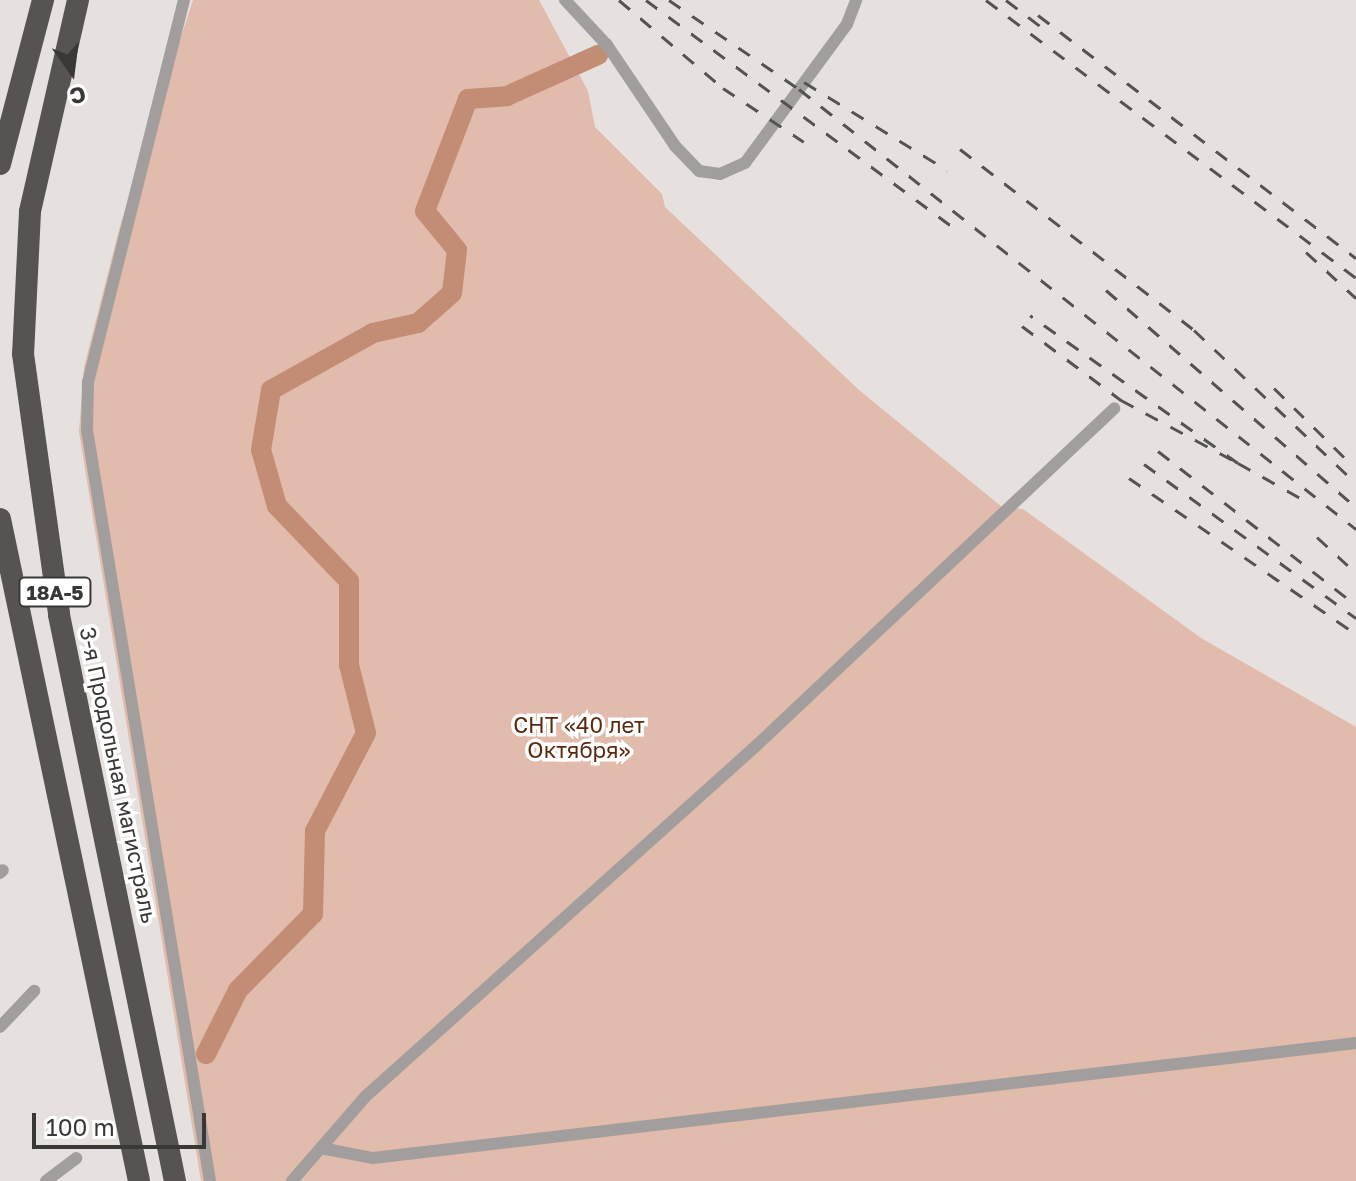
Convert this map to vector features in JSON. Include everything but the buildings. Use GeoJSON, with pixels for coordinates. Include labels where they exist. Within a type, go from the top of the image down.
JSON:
{"type":"FeatureCollection","features":[{"type":"Feature","properties":{"kind":"highway"},"geometry":{"type":"LineString","coordinates":[[0,164],[43,0]]}},
{"type":"Feature","properties":{"kind":"highway","name":"3-я Продольная магистраль"},"geometry":{"type":"LineString","coordinates":[[78,0],[30,212],[24,370],[59,615],[175,1181]]}},
{"type":"Feature","properties":{"kind":"highway","name":"18А-5"},"geometry":{"type":"LineString","coordinates":[[0,519],[139,1181]]}},
{"type":"Feature","properties":{"kind":"street"},"geometry":{"type":"LineString","coordinates":[[184,0],[88,382],[87,430],[210,1181]]}},
{"type":"Feature","properties":{"kind":"street"},"geometry":{"type":"LineString","coordinates":[[565,0],[607,45],[675,146],[699,171],[720,174],[745,163],[847,24],[856,0]]}},
{"type":"Feature","properties":{"kind":"street"},"geometry":{"type":"LineString","coordinates":[[292,1181],[366,1096],[757,745],[1114,408]]}},
{"type":"Feature","properties":{"kind":"street"},"geometry":{"type":"LineString","coordinates":[[0,1027],[34,991]]}},
{"type":"Feature","properties":{"kind":"street"},"geometry":{"type":"LineString","coordinates":[[321,1148],[373,1158],[1356,1043]]}},
{"type":"Feature","properties":{"kind":"street"},"geometry":{"type":"LineString","coordinates":[[46,1181],[76,1158]]}},
{"type":"Feature","properties":{"kind":"green space","name":"СНТ «40 лет Октября»"},"geometry":{"type":"Polygon","coordinates":[[[193,0],[539,0],[588,91],[595,127],[662,194],[665,207],[859,390],[1002,507],[1023,509],[1201,638],[1356,727],[1356,1181],[201,1181],[79,432],[84,367],[120,226],[193,0]]]}},
{"type":"Feature","properties":{"kind":"waterway"},"geometry":{"type":"LineString","coordinates":[[206,1054],[238,990],[313,914],[315,831],[366,733],[349,665],[349,581],[277,506],[261,450],[271,390],[373,333],[418,323],[452,293],[457,250],[425,211],[468,99],[507,96],[598,55]]}},
{"type":"Feature","properties":{"kind":"railway"},"geometry":{"type":"LineString","coordinates":[[619,0],[723,88],[804,142]]}},
{"type":"Feature","properties":{"kind":"railway"},"geometry":{"type":"LineString","coordinates":[[646,0],[958,231]]}},
{"type":"Feature","properties":{"kind":"railway"},"geometry":{"type":"LineString","coordinates":[[669,0],[799,89],[1356,529]]}},
{"type":"Feature","properties":{"kind":"railway"},"geometry":{"type":"LineString","coordinates":[[986,0],[1356,278]]}},
{"type":"Feature","properties":{"kind":"railway"},"geometry":{"type":"LineString","coordinates":[[1006,0],[1044,29]]}},
{"type":"Feature","properties":{"kind":"railway"},"geometry":{"type":"LineString","coordinates":[[1038,15],[1356,258]]}},
{"type":"Feature","properties":{"kind":"railway"},"geometry":{"type":"LineString","coordinates":[[804,82],[947,170]]}},
{"type":"Feature","properties":{"kind":"railway"},"geometry":{"type":"LineString","coordinates":[[960,149],[1194,330],[1356,483]]}},
{"type":"Feature","properties":{"kind":"railway"},"geometry":{"type":"LineString","coordinates":[[1306,252],[1356,298]]}},
{"type":"Feature","properties":{"kind":"railway"},"geometry":{"type":"LineString","coordinates":[[1106,290],[1356,507]]}},
{"type":"Feature","properties":{"kind":"railway"},"geometry":{"type":"LineString","coordinates":[[1022,326],[1121,400],[1238,463],[1030,315]]}},
{"type":"Feature","properties":{"kind":"railway"},"geometry":{"type":"LineString","coordinates":[[1274,388],[1345,458]]}},
{"type":"Feature","properties":{"kind":"railway"},"geometry":{"type":"LineString","coordinates":[[1158,451],[1356,605]]}},
{"type":"Feature","properties":{"kind":"railway"},"geometry":{"type":"LineString","coordinates":[[1238,463],[1304,500]]}},
{"type":"Feature","properties":{"kind":"railway"},"geometry":{"type":"LineString","coordinates":[[1144,464],[1356,618]]}},
{"type":"Feature","properties":{"kind":"railway"},"geometry":{"type":"LineString","coordinates":[[1129,478],[1356,634]]}},
{"type":"Feature","properties":{"kind":"railway"},"geometry":{"type":"LineString","coordinates":[[1317,537],[1356,573]]}}]}
